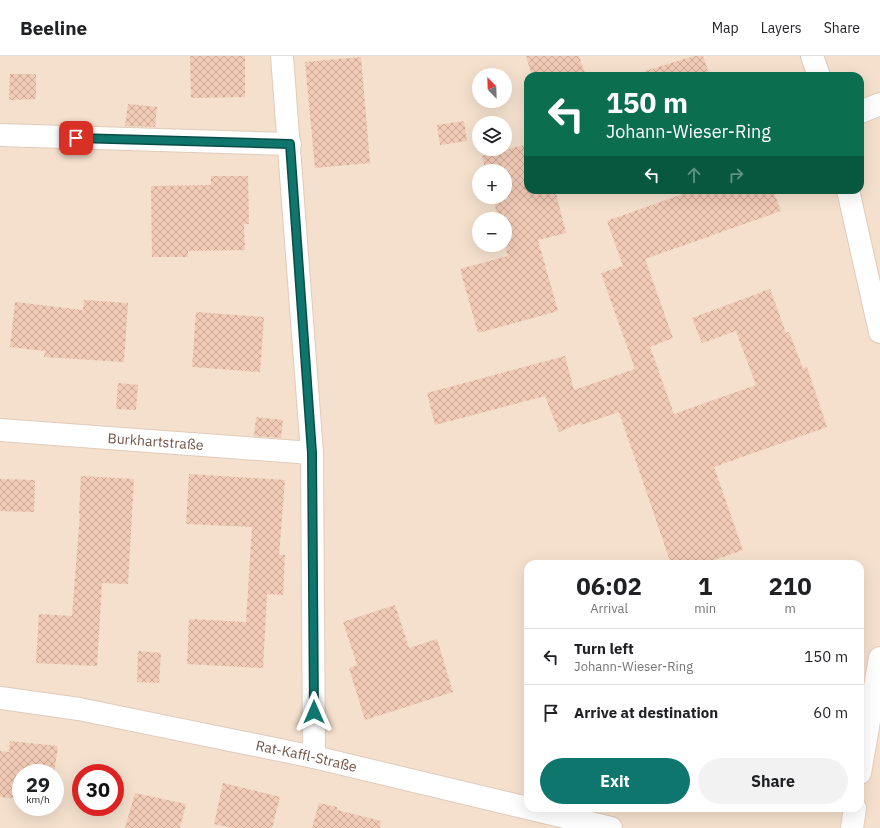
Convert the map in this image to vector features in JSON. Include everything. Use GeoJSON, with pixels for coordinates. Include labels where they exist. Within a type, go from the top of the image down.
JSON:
{"type":"FeatureCollection","features":[{"type":"Feature","properties":{"kind":"street"},"geometry":{"type":"LineString","coordinates":[[282,56],[290,144],[312,453],[314,757]]}},
{"type":"Feature","properties":{"kind":"street"},"geometry":{"type":"LineString","coordinates":[[812,56],[818,72]]}},
{"type":"Feature","properties":{"kind":"street"},"geometry":{"type":"LineString","coordinates":[[864,111],[880,104]]}},
{"type":"Feature","properties":{"kind":"street"},"geometry":{"type":"LineString","coordinates":[[0,135],[290,144]]}},
{"type":"Feature","properties":{"kind":"street"},"geometry":{"type":"LineString","coordinates":[[849,194],[880,332]]}},
{"type":"Feature","properties":{"kind":"street","name":"Burkhartstraße"},"geometry":{"type":"LineString","coordinates":[[0,430],[312,453]]}},
{"type":"Feature","properties":{"kind":"street"},"geometry":{"type":"LineString","coordinates":[[864,750],[880,658]]}},
{"type":"Feature","properties":{"kind":"street","name":"Rat-Kaffl-Straße"},"geometry":{"type":"LineString","coordinates":[[0,698],[79,709],[314,757],[524,807]]}},
{"type":"Feature","properties":{"kind":"street","name":"Rat-Kaffl-Straße"},"geometry":{"type":"LineString","coordinates":[[544,812],[611,828]]}},
{"type":"Feature","properties":{"kind":"street"},"geometry":{"type":"LineString","coordinates":[[852,828],[854,812]]}},
{"type":"Feature","properties":{"kind":"shaded area"},"geometry":{"type":"Polygon","coordinates":[[[0,56],[880,56],[880,828],[0,828],[0,56]]]}},
{"type":"Feature","properties":{"kind":"building"},"geometry":{"type":"Polygon","coordinates":[[[190,56],[245,56],[245,97],[191,98],[190,56]]]}},
{"type":"Feature","properties":{"kind":"building"},"geometry":{"type":"Polygon","coordinates":[[[526,56],[579,56],[585,72],[531,72],[526,56]]]}},
{"type":"Feature","properties":{"kind":"building"},"geometry":{"type":"Polygon","coordinates":[[[694,56],[703,56],[709,72],[645,72],[694,56]]]}},
{"type":"Feature","properties":{"kind":"building"},"geometry":{"type":"Polygon","coordinates":[[[361,57],[370,163],[315,168],[305,62],[361,57]]]}},
{"type":"Feature","properties":{"kind":"building"},"geometry":{"type":"Polygon","coordinates":[[[10,74],[36,74],[36,99],[9,100],[10,74]]]}},
{"type":"Feature","properties":{"kind":"building"},"geometry":{"type":"Polygon","coordinates":[[[128,104],[157,107],[155,127],[125,126],[128,104]]]}},
{"type":"Feature","properties":{"kind":"building"},"geometry":{"type":"Polygon","coordinates":[[[464,121],[467,141],[440,145],[437,125],[464,121]]]}},
{"type":"Feature","properties":{"kind":"building"},"geometry":{"type":"Polygon","coordinates":[[[524,145],[524,194],[556,194],[566,233],[538,240],[558,311],[478,333],[460,269],[508,256],[507,252],[512,252],[512,212],[496,212],[495,204],[512,204],[512,164],[484,164],[482,156],[512,156],[512,148],[524,145]]]}},
{"type":"Feature","properties":{"kind":"building"},"geometry":{"type":"Polygon","coordinates":[[[211,176],[248,176],[249,224],[244,224],[245,250],[188,251],[188,257],[152,257],[151,186],[211,185],[211,176]]]}},
{"type":"Feature","properties":{"kind":"building"},"geometry":{"type":"Polygon","coordinates":[[[683,194],[775,194],[781,211],[645,259],[673,338],[650,347],[674,414],[756,385],[736,331],[702,343],[692,318],[770,289],[786,333],[789,332],[803,368],[807,367],[827,427],[714,467],[743,550],[714,560],[670,560],[619,412],[581,425],[580,423],[559,432],[545,396],[435,425],[427,393],[565,356],[574,390],[635,369],[601,273],[623,266],[607,221],[683,194]]]}},
{"type":"Feature","properties":{"kind":"building"},"geometry":{"type":"Polygon","coordinates":[[[84,300],[128,303],[124,362],[44,357],[45,351],[10,347],[15,302],[83,310],[84,300]]]}},
{"type":"Feature","properties":{"kind":"building"},"geometry":{"type":"Polygon","coordinates":[[[196,312],[264,317],[260,372],[192,367],[196,312]]]}},
{"type":"Feature","properties":{"kind":"building"},"geometry":{"type":"Polygon","coordinates":[[[118,383],[138,385],[136,410],[116,409],[118,383]]]}},
{"type":"Feature","properties":{"kind":"building"},"geometry":{"type":"Polygon","coordinates":[[[256,417],[283,420],[281,438],[254,436],[256,417]]]}},
{"type":"Feature","properties":{"kind":"building"},"geometry":{"type":"Polygon","coordinates":[[[189,474],[285,480],[279,555],[285,555],[283,595],[267,594],[263,668],[187,664],[189,619],[246,622],[252,527],[186,524],[189,474]]]}},
{"type":"Feature","properties":{"kind":"building"},"geometry":{"type":"Polygon","coordinates":[[[81,476],[134,479],[128,584],[102,583],[97,666],[36,663],[39,614],[72,616],[80,514],[81,476]]]}},
{"type":"Feature","properties":{"kind":"building"},"geometry":{"type":"Polygon","coordinates":[[[0,479],[35,480],[34,512],[0,511],[0,479]]]}},
{"type":"Feature","properties":{"kind":"building"},"geometry":{"type":"Polygon","coordinates":[[[395,605],[409,648],[437,639],[453,692],[365,720],[349,668],[357,665],[343,622],[395,605]]]}},
{"type":"Feature","properties":{"kind":"building"},"geometry":{"type":"Polygon","coordinates":[[[138,651],[161,653],[159,683],[137,682],[138,651]]]}},
{"type":"Feature","properties":{"kind":"building"},"geometry":{"type":"Polygon","coordinates":[[[10,741],[58,746],[55,764],[12,764],[12,798],[0,797],[0,751],[9,752],[10,741]]]}},
{"type":"Feature","properties":{"kind":"building"},"geometry":{"type":"Polygon","coordinates":[[[223,783],[280,797],[272,828],[232,828],[214,824],[223,783]]]}},
{"type":"Feature","properties":{"kind":"building"},"geometry":{"type":"Polygon","coordinates":[[[135,793],[186,804],[180,828],[125,828],[135,793]]]}},
{"type":"Feature","properties":{"kind":"building"},"geometry":{"type":"Polygon","coordinates":[[[319,803],[337,807],[337,810],[381,821],[380,828],[312,828],[319,803]]]}},
{"type":"Feature","properties":{"kind":"route"},"geometry":{"type":"LineString","coordinates":[[76,138],[290,144],[312,453],[314,712]]}}]}
